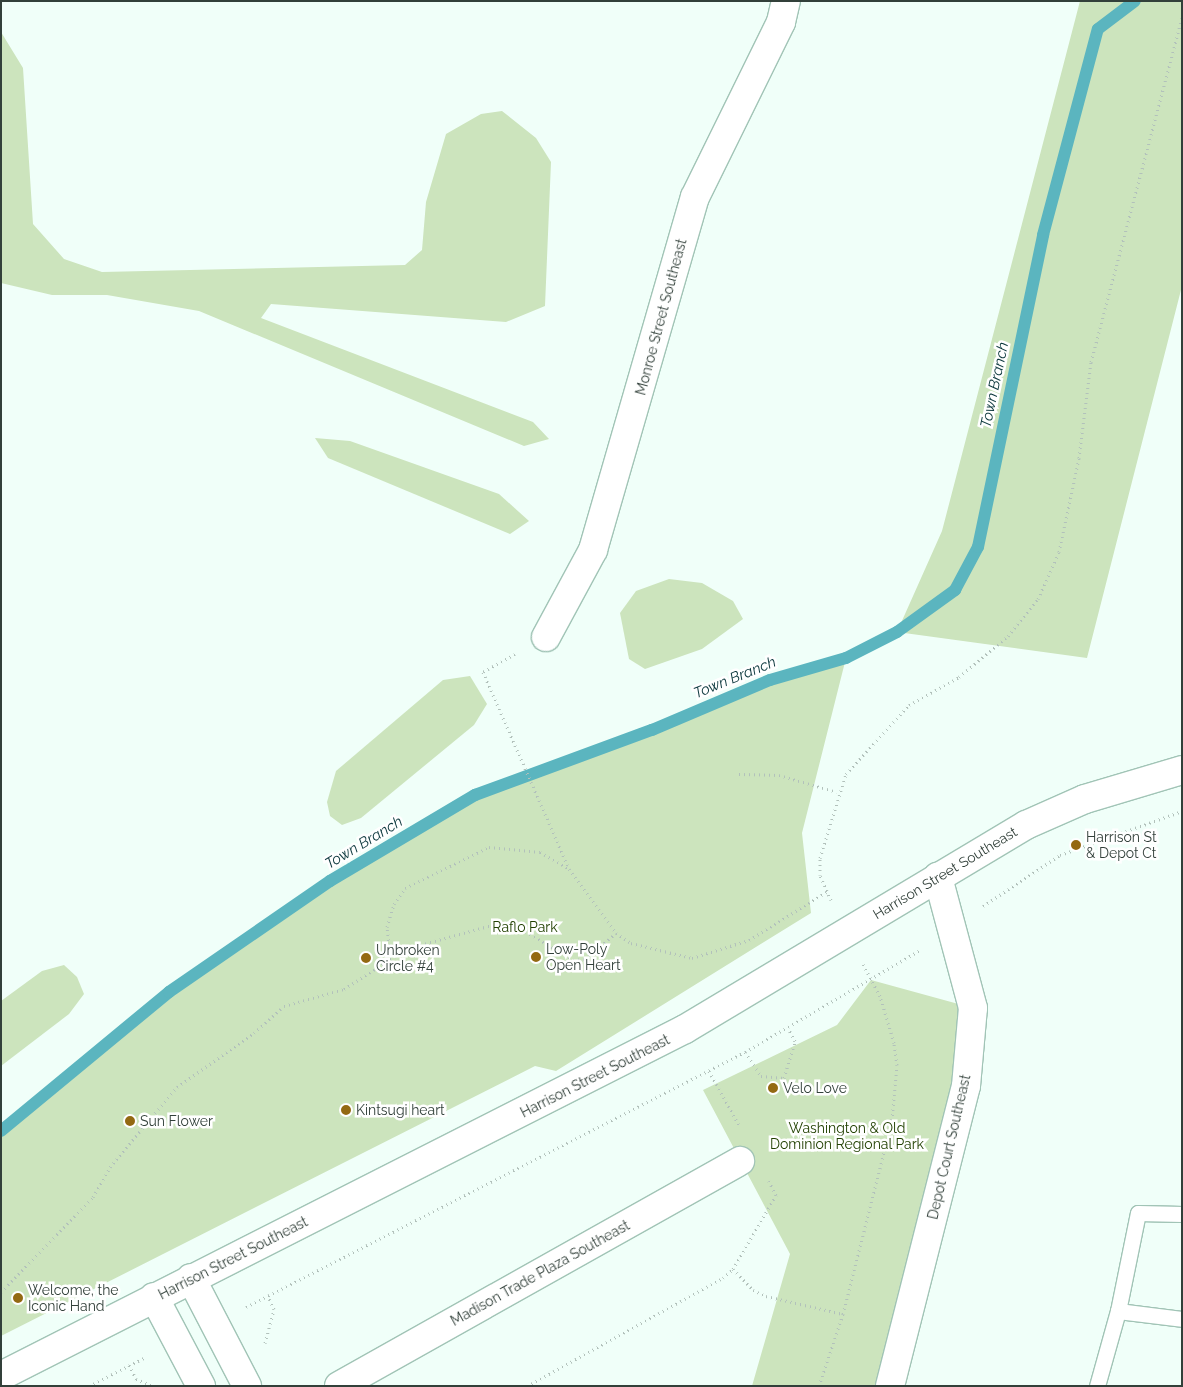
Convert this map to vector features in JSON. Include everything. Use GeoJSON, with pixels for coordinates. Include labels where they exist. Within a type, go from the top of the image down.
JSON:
{"type":"FeatureCollection","features":[{"type":"Feature","properties":{"kind":"street","name":"Monroe Street Southeast"},"geometry":{"type":"LineString","coordinates":[[546,637],[593,550],[695,197],[781,22],[786,1]]}},
{"type":"Feature","properties":{"kind":"street","name":"Harrison Street Southeast"},"geometry":{"type":"LineString","coordinates":[[1,1376],[191,1278],[685,1030],[938,877],[1052,814],[1182,770]]}},
{"type":"Feature","properties":{"kind":"street","name":"Depot Court Southeast"},"geometry":{"type":"LineString","coordinates":[[890,1386],[966,1086],[972,1008],[955,928],[938,877]]}},
{"type":"Feature","properties":{"kind":"street","name":"Madison Trade Plaza Southeast"},"geometry":{"type":"LineString","coordinates":[[339,1386],[740,1161]]}},
{"type":"Feature","properties":{"kind":"street"},"geometry":{"type":"LineString","coordinates":[[191,1278],[247,1386]]}},
{"type":"Feature","properties":{"kind":"street"},"geometry":{"type":"LineString","coordinates":[[154,1297],[201,1386]]}},
{"type":"Feature","properties":{"kind":"lane"},"geometry":{"type":"LineString","coordinates":[[1097,1386],[1118,1311],[1138,1213],[1182,1214]]}},
{"type":"Feature","properties":{"kind":"lane"},"geometry":{"type":"LineString","coordinates":[[1118,1311],[1182,1319]]}},
{"type":"Feature","properties":{"kind":"path"},"geometry":{"type":"LineString","coordinates":[[819,1386],[843,1314],[880,1175],[896,1072],[890,1023],[872,980],[826,892],[820,858],[837,792],[871,741],[909,706],[959,676],[1008,636],[1038,599],[1068,518],[1091,362],[1182,17]]}},
{"type":"Feature","properties":{"kind":"path"},"geometry":{"type":"LineString","coordinates":[[546,637],[484,672],[501,716],[560,845],[569,869],[616,933],[664,954],[700,956],[749,940],[826,892]]}},
{"type":"Feature","properties":{"kind":"path"},"geometry":{"type":"LineString","coordinates":[[739,774],[779,776],[837,792]]}},
{"type":"Feature","properties":{"kind":"path"},"geometry":{"type":"LineString","coordinates":[[215,1323],[745,1052],[872,980],[955,928],[1027,873],[1060,855],[1182,811]]}},
{"type":"Feature","properties":{"kind":"path"},"geometry":{"type":"LineString","coordinates":[[390,955],[387,927],[394,904],[405,888],[481,851],[502,845],[540,852],[569,869]]}},
{"type":"Feature","properties":{"kind":"path"},"geometry":{"type":"LineString","coordinates":[[1,1292],[92,1197],[110,1168],[177,1087],[254,1034],[284,1006],[344,989],[369,976],[390,955],[492,926],[517,926],[573,960],[585,959],[616,933]]}},
{"type":"Feature","properties":{"kind":"path"},"geometry":{"type":"LineString","coordinates":[[745,1052],[761,1076],[784,1078],[795,1041],[788,1028]]}},
{"type":"Feature","properties":{"kind":"path"},"geometry":{"type":"LineString","coordinates":[[709,1071],[742,1131]]}},
{"type":"Feature","properties":{"kind":"path"},"geometry":{"type":"LineString","coordinates":[[527,1386],[733,1269],[776,1194],[766,1174]]}},
{"type":"Feature","properties":{"kind":"path"},"geometry":{"type":"LineString","coordinates":[[733,1269],[753,1290],[766,1296],[843,1314]]}},
{"type":"Feature","properties":{"kind":"path"},"geometry":{"type":"LineString","coordinates":[[263,1350],[274,1309],[268,1296]]}},
{"type":"Feature","properties":{"kind":"path"},"geometry":{"type":"LineString","coordinates":[[89,1386],[177,1341]]}},
{"type":"Feature","properties":{"kind":"path"},"geometry":{"type":"LineString","coordinates":[[129,1365],[136,1379],[153,1386]]}},
{"type":"Feature","properties":{"kind":"green space"},"geometry":{"type":"Polygon","coordinates":[[[1080,1],[1182,1],[1182,286],[1087,658],[897,632],[942,531],[1080,1]]]}},
{"type":"Feature","properties":{"kind":"green space"},"geometry":{"type":"Polygon","coordinates":[[[1,32],[23,68],[33,224],[64,259],[102,272],[405,265],[422,250],[426,202],[446,134],[481,114],[502,111],[536,138],[551,162],[545,306],[506,322],[271,304],[261,318],[533,422],[549,439],[524,446],[199,311],[107,295],[52,295],[1,283],[1,32]]]}},
{"type":"Feature","properties":{"kind":"green space"},"geometry":{"type":"Polygon","coordinates":[[[315,438],[350,441],[499,494],[529,521],[510,534],[328,458],[315,438]]]}},
{"type":"Feature","properties":{"kind":"green space"},"geometry":{"type":"Polygon","coordinates":[[[669,579],[702,583],[733,601],[743,619],[702,649],[645,669],[629,659],[620,613],[636,591],[669,579]]]}},
{"type":"Feature","properties":{"kind":"green space","name":"Raflo Park"},"geometry":{"type":"Polygon","coordinates":[[[846,658],[802,833],[811,913],[556,1071],[535,1066],[1,1336],[1,1131],[169,992],[330,881],[475,795],[749,689],[846,658]]]}},
{"type":"Feature","properties":{"kind":"green space"},"geometry":{"type":"Polygon","coordinates":[[[470,676],[487,704],[474,725],[361,818],[342,825],[330,816],[327,802],[336,771],[443,680],[470,676]]]}},
{"type":"Feature","properties":{"kind":"green space"},"geometry":{"type":"Polygon","coordinates":[[[64,965],[77,977],[84,994],[69,1014],[1,1066],[1,1001],[42,971],[64,965]]]}},
{"type":"Feature","properties":{"kind":"green space","name":"Washington & Old Dominion Regional Park"},"geometry":{"type":"Polygon","coordinates":[[[871,980],[973,1008],[890,1386],[752,1386],[790,1254],[703,1090],[837,1025],[871,980]]]}},
{"type":"Feature","properties":{"kind":"waterway","name":"Town Branch"},"geometry":{"type":"LineString","coordinates":[[1,1131],[169,992],[330,881],[475,795],[652,730],[770,680],[846,658],[897,632],[955,590],[978,547],[1043,235],[1098,29],[1135,1]]}},
{"type":"Feature","properties":{"kind":"place","name":"Harrison St & Depot Ct"},"geometry":{"type":"Point","coordinates":[1076,845]}},
{"type":"Feature","properties":{"kind":"place","name":"Low-Poly Open Heart"},"geometry":{"type":"Point","coordinates":[536,957]}},
{"type":"Feature","properties":{"kind":"place","name":"Unbroken Circle #4"},"geometry":{"type":"Point","coordinates":[366,958]}},
{"type":"Feature","properties":{"kind":"place","name":"Velo Love"},"geometry":{"type":"Point","coordinates":[773,1088]}},
{"type":"Feature","properties":{"kind":"place","name":"Kintsugi heart"},"geometry":{"type":"Point","coordinates":[346,1110]}},
{"type":"Feature","properties":{"kind":"place","name":"Sun Flower"},"geometry":{"type":"Point","coordinates":[130,1121]}},
{"type":"Feature","properties":{"kind":"place","name":"Welcome, the Iconic Hand"},"geometry":{"type":"Point","coordinates":[18,1298]}}]}
